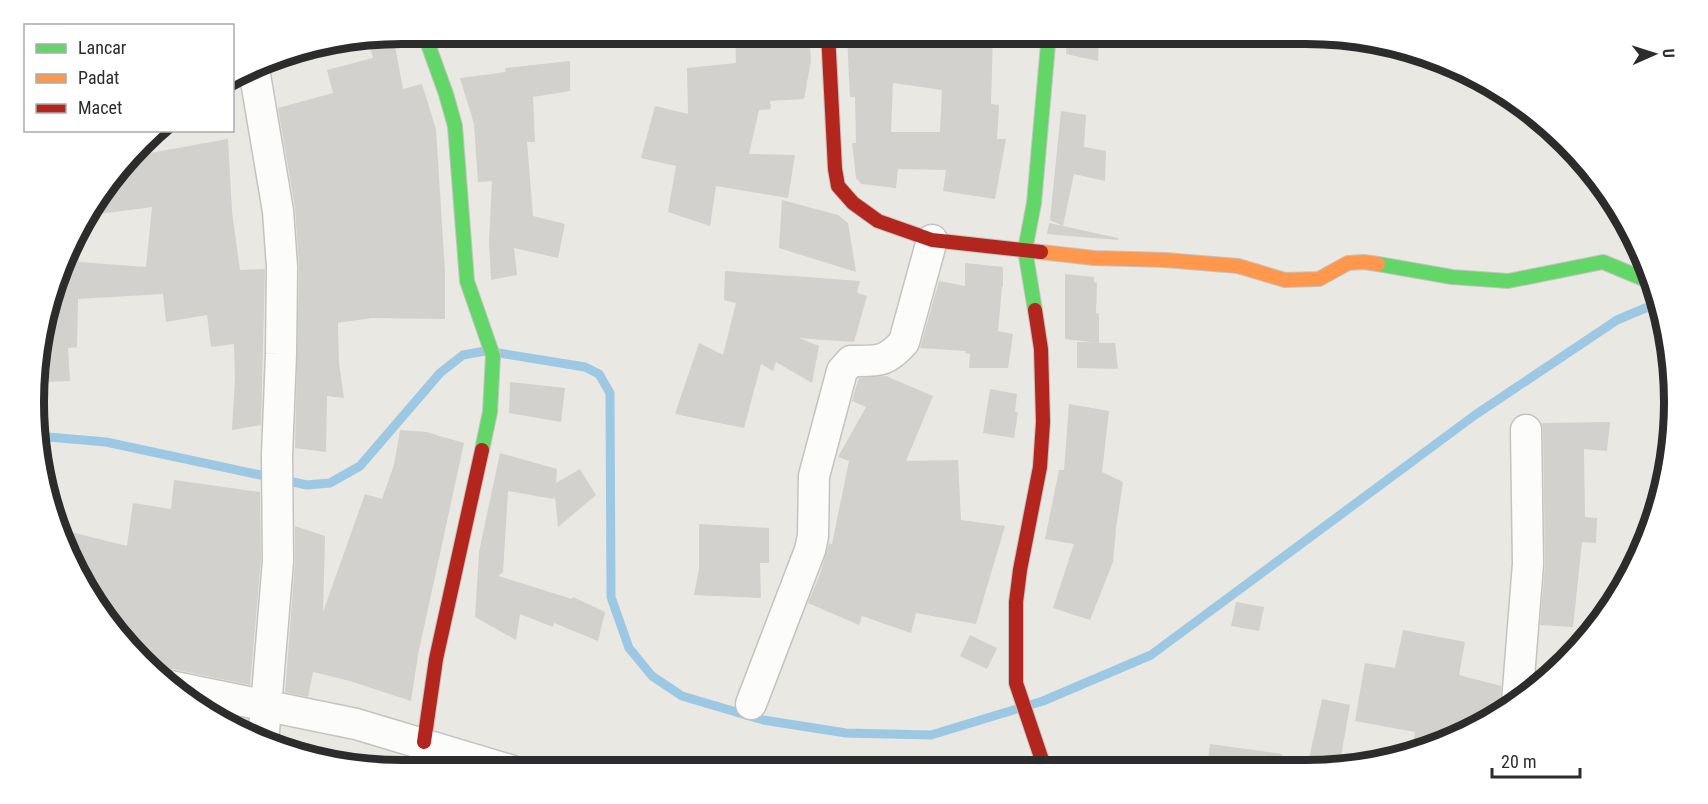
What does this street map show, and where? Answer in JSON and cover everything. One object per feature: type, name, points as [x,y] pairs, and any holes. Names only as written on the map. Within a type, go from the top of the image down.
[{"type":"street","points":[[424,742],[436,659],[490,412],[493,356],[467,281],[455,126],[428,44]]},
{"type":"street","points":[[829,44],[835,169],[838,186],[853,203],[878,222],[932,240],[1094,258],[1165,260],[1238,266],[1285,280],[1318,279],[1348,263],[1364,262],[1452,277],[1509,281],[1603,262],[1613,264],[1634,278],[1642,280]]},
{"type":"street","points":[[1042,760],[1016,682],[1016,602],[1040,467],[1043,422],[1041,349],[1025,250],[1034,202],[1048,44]]},
{"type":"street","points":[[256,75],[278,211],[282,267],[277,455],[278,561],[264,733]]},
{"type":"street","points":[[751,704],[810,550],[813,536],[814,476],[842,370],[851,361],[880,361],[894,353],[904,342],[932,240]]},
{"type":"street","points":[[1518,690],[1528,564],[1526,430]]},
{"type":"street","points":[[189,690],[356,724],[479,760]]},
{"type":"building","points":[[395,44],[403,89],[422,84],[436,129],[445,272],[445,319],[372,318],[338,323],[339,363],[344,398],[327,396],[326,452],[295,448],[299,266],[295,208],[278,108],[333,93],[327,70],[373,58],[370,45]]},
{"type":"building","points":[[735,44],[810,44],[811,61],[804,99],[770,101],[771,109],[759,110],[749,154],[795,155],[788,198],[716,186],[710,226],[668,212],[676,166],[641,158],[655,106],[688,114],[687,68],[736,63]]},
{"type":"building","points":[[847,44],[993,44],[991,104],[999,105],[997,139],[1006,139],[995,199],[943,191],[946,170],[898,169],[896,188],[861,184],[856,178],[852,143],[856,143],[855,97],[850,97]],"holes":[[[893,83],[942,90],[940,132],[891,132]]]},
{"type":"building","points":[[1066,44],[1099,44],[1098,61],[1066,54]]},
{"type":"building","points":[[570,61],[570,91],[533,97],[535,142],[527,142],[533,216],[565,224],[558,258],[514,248],[517,275],[491,280],[489,243],[492,181],[478,182],[474,124],[460,78],[506,72],[505,68]]},
{"type":"building","points":[[1061,111],[1086,115],[1084,147],[1106,151],[1105,181],[1074,174],[1063,226],[1050,220]]},
{"type":"building","points":[[228,139],[232,212],[240,270],[265,269],[261,425],[232,430],[234,344],[211,347],[207,315],[166,322],[163,294],[78,299],[77,347],[68,348],[70,381],[44,382],[50,332],[63,287],[79,245],[79,262],[146,267],[152,207],[97,214],[118,184],[144,154]]},
{"type":"building","points":[[782,200],[838,215],[848,223],[856,272],[779,248]]},
{"type":"building","points":[[1049,223],[1118,238],[1118,240],[1047,234]]},
{"type":"building","points":[[965,263],[1003,267],[998,331],[1013,334],[1008,368],[969,368],[970,354],[965,353],[966,351],[920,348],[939,281],[965,286]]},
{"type":"building","points":[[725,271],[860,281],[857,293],[867,296],[854,342],[799,338],[819,346],[812,383],[776,362],[773,371],[761,364],[744,428],[675,414],[699,343],[723,355],[736,303],[724,300]]},
{"type":"building","points":[[1065,274],[1094,277],[1094,282],[1097,283],[1096,313],[1099,314],[1099,343],[1065,339]]},
{"type":"building","points":[[1077,342],[1115,343],[1118,369],[1077,368]]},
{"type":"building","points":[[886,376],[933,396],[906,461],[958,460],[961,520],[1005,526],[976,624],[916,613],[911,633],[862,616],[859,625],[808,603],[829,543],[832,544],[849,461],[838,457],[866,407],[852,401],[859,378]]},
{"type":"building","points":[[510,382],[565,388],[561,422],[509,413]]},
{"type":"building","points":[[990,389],[1017,394],[1015,412],[1018,412],[1014,438],[983,433]]},
{"type":"building","points":[[1069,404],[1109,411],[1102,472],[1123,482],[1113,562],[1090,620],[1053,608],[1074,544],[1045,539],[1059,470],[1064,470]]},
{"type":"building","points":[[1610,422],[1607,451],[1584,449],[1585,517],[1597,518],[1596,543],[1582,542],[1573,627],[1540,625],[1545,564],[1543,430],[1541,423]]},
{"type":"building","points":[[400,430],[426,432],[464,443],[418,655],[411,701],[350,681],[313,672],[308,697],[285,692],[295,562],[295,526],[325,536],[323,612],[365,494],[382,499],[394,465]]},
{"type":"building","points":[[500,453],[557,469],[556,483],[580,469],[596,495],[558,527],[555,496],[554,499],[508,491],[503,572],[498,576],[572,599],[573,597],[605,612],[598,641],[554,623],[553,627],[520,614],[516,640],[475,617],[479,552]]},
{"type":"building","points":[[174,480],[260,492],[261,560],[250,685],[173,669],[164,670],[132,638],[104,601],[80,561],[68,531],[127,546],[133,503],[171,509]]},
{"type":"building","points":[[699,524],[769,528],[769,563],[760,563],[761,598],[694,595],[699,569]]},
{"type":"building","points":[[1236,602],[1264,607],[1259,631],[1231,626]]},
{"type":"building","points":[[1403,630],[1465,642],[1459,675],[1501,686],[1501,703],[1465,724],[1413,743],[1415,732],[1355,721],[1365,663],[1395,668]]},
{"type":"building","points":[[970,635],[997,648],[987,669],[960,656]]},
{"type":"building","points":[[1322,699],[1350,705],[1341,759],[1309,760]]},
{"type":"building","points":[[1210,744],[1282,754],[1282,760],[1208,760]]},
{"type":"waterway","points":[[499,353],[585,367],[599,374],[610,393],[611,597],[629,648],[652,676],[682,696],[763,720],[846,733],[931,735],[1043,701],[1151,655],[1475,415],[1617,320],[1651,306]]},
{"type":"waterway","points":[[45,437],[106,442],[307,485],[330,483],[360,466],[440,373],[463,355],[485,351]]},
{"type":"traffic: fast","points":[[428,44],[455,126],[467,281],[493,356],[490,412],[482,450]]},
{"type":"traffic: fast","points":[[1035,310],[1025,250],[1034,203],[1048,44]]},
{"type":"traffic: fast","points":[[1378,264],[1452,277],[1508,281],[1603,262],[1642,278]]},
{"type":"traffic: slow","points":[[1041,252],[1094,258],[1165,260],[1238,266],[1285,280],[1319,279],[1348,263],[1378,264]]},
{"type":"traffic: jam","points":[[829,44],[835,169],[838,186],[853,203],[878,221],[932,240],[1041,252]]},
{"type":"traffic: jam","points":[[1035,310],[1041,349],[1043,422],[1040,467],[1016,602],[1016,683],[1042,760]]},
{"type":"traffic: jam","points":[[424,742],[436,659],[482,450]]}]
